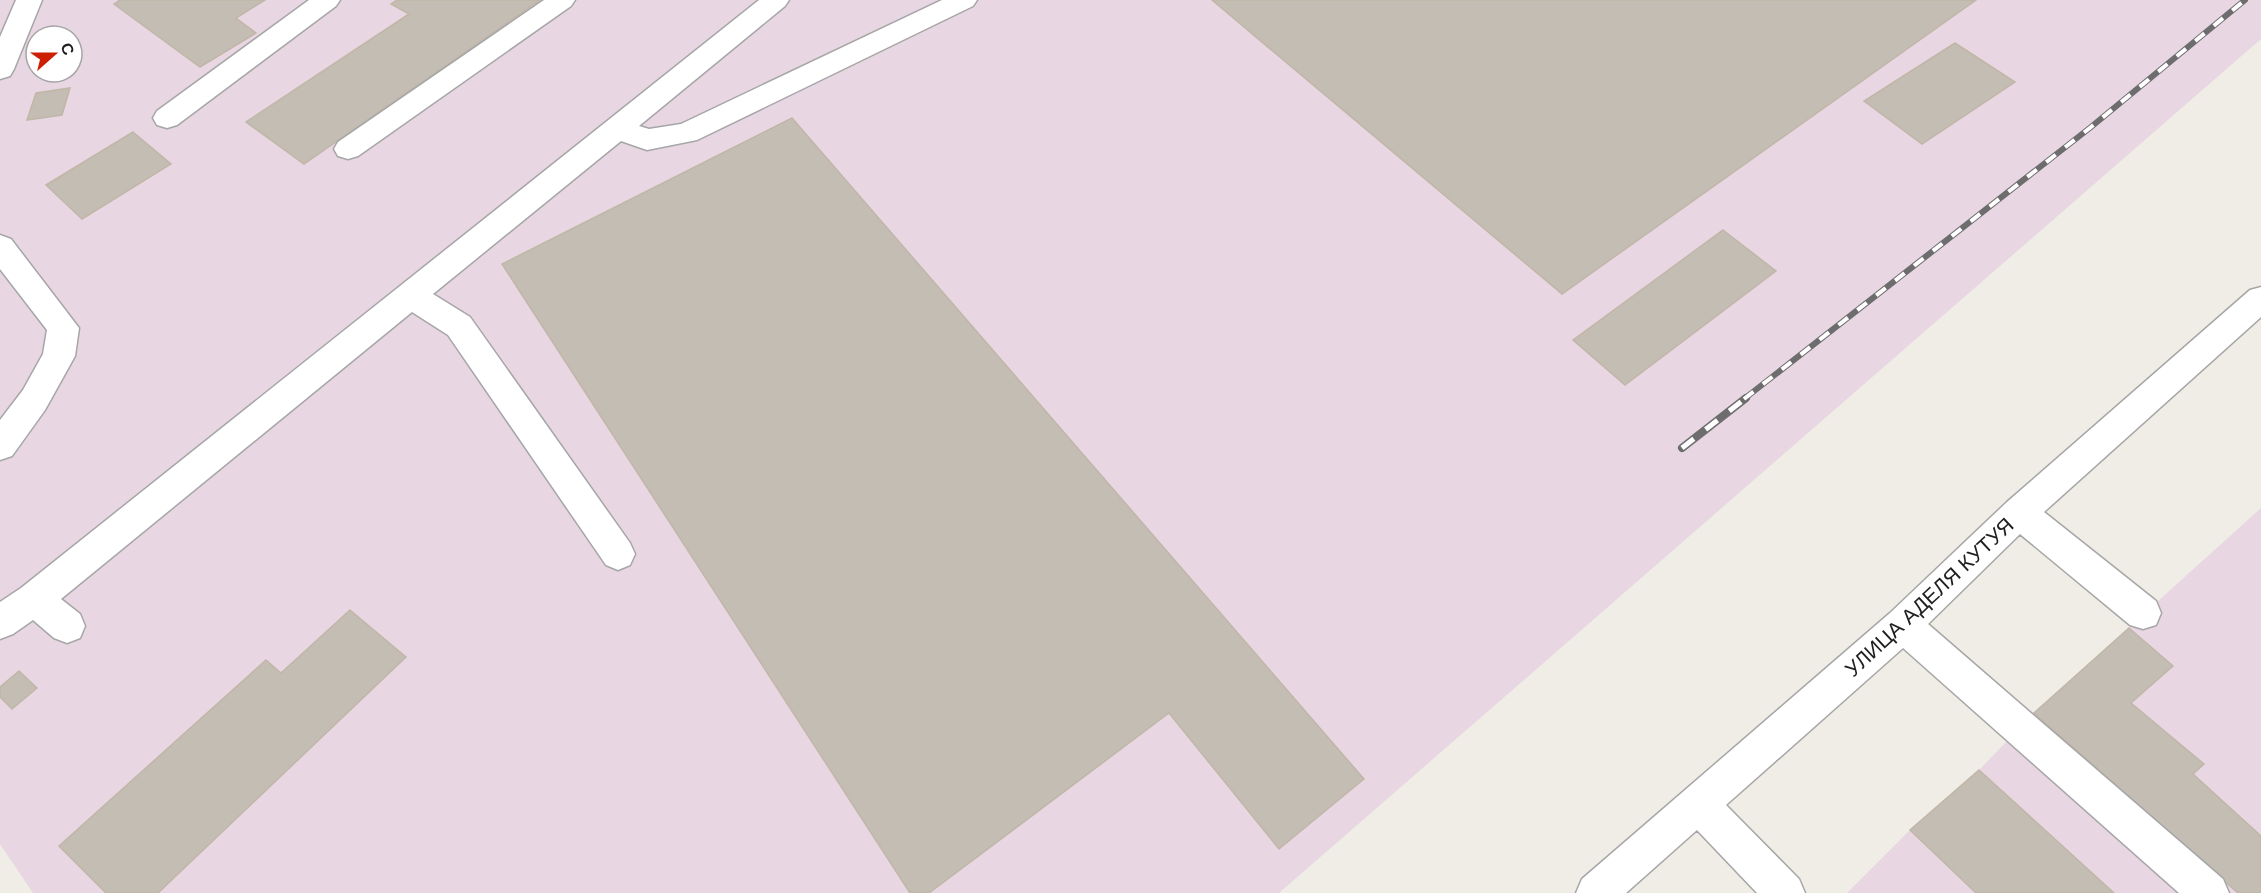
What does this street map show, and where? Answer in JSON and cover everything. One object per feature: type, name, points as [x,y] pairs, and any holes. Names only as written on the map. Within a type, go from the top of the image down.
[{"type":"street","points":[[0,69],[29,0]]},
{"type":"street","points":[[167,118],[327,0]]},
{"type":"street","points":[[348,149],[562,0]]},
{"type":"street","points":[[0,622],[34,599],[776,0]]},
{"type":"street","points":[[617,128],[647,140],[687,133],[964,0]]},
{"type":"street","points":[[0,247],[63,327],[59,357],[34,400],[0,446]]},
{"type":"street","points":[[411,296],[459,326],[618,554]]},
{"type":"street","name":"УЛИЦА АДЕЛЯ КУТУЯ","points":[[1596,893],[1903,625],[2019,513],[2261,299]]},
{"type":"street","points":[[2019,513],[2144,613]]},
{"type":"street","points":[[34,599],[67,626]]},
{"type":"street","points":[[1903,625],[2209,893]]},
{"type":"street","points":[[1697,803],[1785,893]]},
{"type":"shaded area","points":[[0,0],[2261,0],[2261,39],[1279,893],[33,893],[0,844]]},
{"type":"shaded area","points":[[2261,508],[2261,893],[1847,893],[1910,830],[1979,770],[2034,713]]},
{"type":"building","points":[[120,0],[265,0],[236,18],[256,33],[200,67],[114,4]]},
{"type":"building","points":[[397,0],[540,0],[304,164],[246,122],[409,14],[391,4]]},
{"type":"building","points":[[1212,0],[1976,0],[1562,294]]},
{"type":"building","points":[[1955,43],[2015,82],[1922,144],[1864,101]]},
{"type":"building","points":[[70,88],[62,115],[27,120],[36,93]]},
{"type":"building","points":[[792,118],[1364,779],[1279,849],[1169,713],[929,893],[910,893],[502,264]]},
{"type":"building","points":[[133,132],[171,164],[82,219],[46,185]]},
{"type":"building","points":[[1723,230],[1776,271],[1625,385],[1573,340]]},
{"type":"building","points":[[350,610],[406,657],[158,893],[106,893],[59,846],[266,660],[281,673]]},
{"type":"building","points":[[2129,628],[2173,666],[2131,703],[2204,764],[2193,774],[2261,836],[2261,893],[2238,893],[2034,713]]},
{"type":"building","points":[[19,671],[37,688],[12,709],[0,697],[0,687]]},
{"type":"building","points":[[1979,770],[2114,893],[1976,893],[1910,830]]},
{"type":"railway","points":[[1744,399],[2091,127],[2245,0]]},
{"type":"railway","points":[[1682,448],[1746,398]]}]
